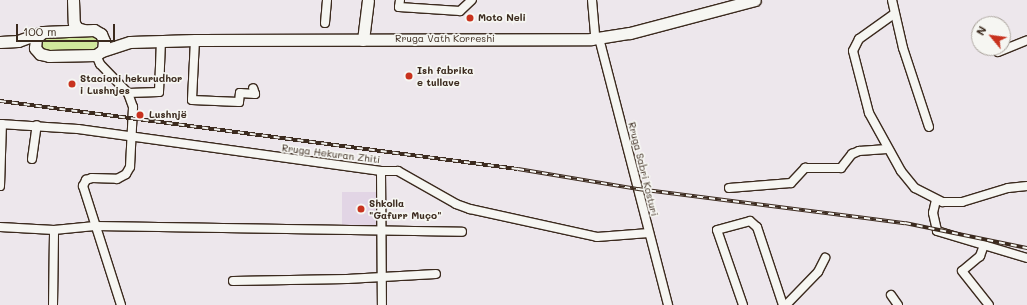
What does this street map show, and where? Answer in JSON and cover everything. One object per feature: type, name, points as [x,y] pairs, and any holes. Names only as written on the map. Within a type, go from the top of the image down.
[{"type":"main road","points":[[57,30],[66,23],[66,0]]},
{"type":"main road","points":[[73,0],[74,23],[77,28],[84,30]]},
{"type":"main road","points":[[363,40],[368,0]]},
{"type":"main road","name":"Rruga Vath Korreshi","points":[[37,52],[49,56],[99,53],[115,45],[130,42],[195,40],[572,40],[597,38],[678,22],[755,0]]},
{"type":"main road","name":"Rruga Vath Korreshi","points":[[40,33],[57,30],[84,30],[100,33],[112,39],[130,42]]},
{"type":"main road","points":[[3,42],[25,40],[40,33]]},
{"type":"main road","points":[[37,52],[35,44],[40,33]]},
{"type":"main road","points":[[99,53],[104,42],[100,33]]},
{"type":"main road","points":[[3,42],[37,52]]},
{"type":"street","points":[[325,23],[327,0]]},
{"type":"street","points":[[400,0],[399,7],[460,11],[472,0]]},
{"type":"street","name":"Rruga Sabri Kosturi","points":[[592,0],[597,38],[668,305]]},
{"type":"street","points":[[892,0],[894,14],[929,127]]},
{"type":"street","points":[[894,14],[859,39],[853,51],[869,113],[887,149],[915,188],[936,200],[962,202],[1008,188],[1027,186]]},
{"type":"street","points":[[195,40],[192,100],[239,102],[240,93],[255,94],[253,88]]},
{"type":"street","points":[[1011,47],[1027,40]]},
{"type":"street","points":[[128,93],[159,92],[161,41]]},
{"type":"street","points":[[99,53],[102,67],[128,93],[133,107],[130,137],[131,157],[126,174],[117,179],[92,178],[84,186],[95,226],[121,305]]},
{"type":"street","points":[[0,186],[1,124]]},
{"type":"street","name":"Rruga Hekuran Zhiti","points":[[1,124],[37,125],[381,171],[398,170],[408,174],[456,204],[502,217],[597,237],[649,233]]},
{"type":"street","points":[[32,159],[37,125]]},
{"type":"street","points":[[729,188],[791,183],[805,168],[841,168],[852,154],[859,151],[887,149]]},
{"type":"street","points":[[381,171],[382,232],[380,276],[382,305]]},
{"type":"street","points":[[936,200],[933,213],[937,231],[1027,258]]},
{"type":"street","points":[[743,305],[717,230],[744,221],[750,221],[757,227],[784,305],[818,272],[825,258]]},
{"type":"street","points":[[0,227],[54,230],[95,226],[382,232],[462,232]]},
{"type":"street","points":[[52,305],[54,230]]},
{"type":"street","points":[[984,245],[980,256],[962,271],[989,305]]},
{"type":"street","points":[[234,281],[347,280],[380,276],[436,274]]},
{"type":"street","points":[[891,295],[898,305]]},
{"type":"shaded area","name":"Shkolla \"Gafurr Muço\"","points":[[342,192],[378,192],[378,227],[342,227]]},
{"type":"green space","points":[[95,36],[98,42],[95,50],[49,52],[41,47],[43,37]]},
{"type":"railway","points":[[0,101],[518,169],[638,189],[905,223],[1027,248]]},
{"type":"place","name":"Moto Neli","points":[[470,18]]},
{"type":"place","name":"Ish fabrika e tullave","points":[[409,76]]},
{"type":"place","name":"Stacioni hekurudhor i Lushnjes","points":[[72,84]]},
{"type":"place","name":"Lushnjë","points":[[140,115]]},
{"type":"place","name":"Shkolla \"Gafurr Muço\"","points":[[361,209]]}]
